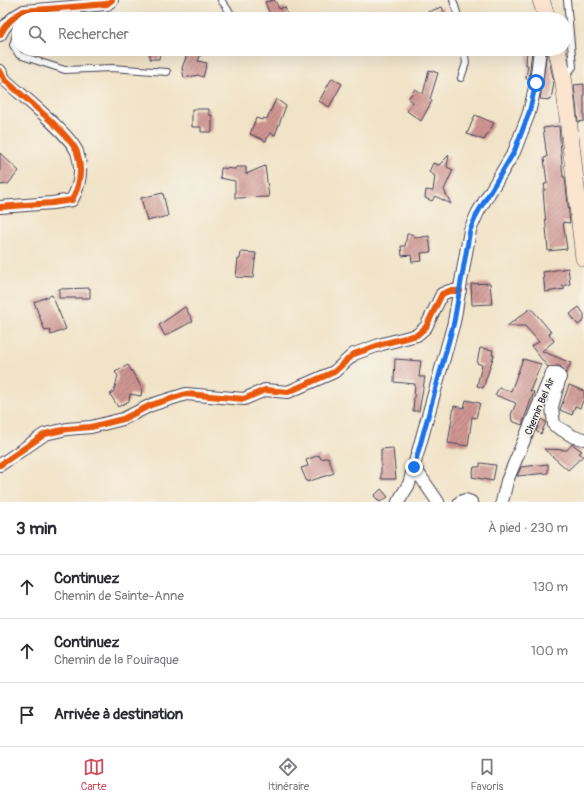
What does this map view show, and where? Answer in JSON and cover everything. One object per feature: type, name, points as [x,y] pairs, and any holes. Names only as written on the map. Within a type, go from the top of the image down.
[{"type":"main road","points":[[541,0],[545,12]]},
{"type":"main road","points":[[559,56],[563,74],[584,258]]},
{"type":"street","points":[[22,12],[107,4],[112,0]]},
{"type":"street","points":[[536,0],[534,3],[537,12]]},
{"type":"street","points":[[0,35],[4,25],[12,18]]},
{"type":"street","points":[[398,502],[409,484],[454,322],[470,230],[478,212],[514,152],[529,113],[536,83],[539,56]]},
{"type":"street","points":[[0,71],[5,80],[62,133],[77,152],[80,170],[79,185],[72,200],[0,207]]},
{"type":"street","points":[[0,465],[45,434],[67,429],[91,427],[123,419],[151,405],[186,394],[244,399],[265,390],[288,392],[334,372],[354,354],[382,344],[417,335],[426,327],[442,294],[449,291],[460,291]]},
{"type":"street","name":"Chemin Bel Air","points":[[502,502],[507,481],[552,373],[557,373],[560,377],[552,407],[554,425],[574,437],[584,438]]},
{"type":"street","points":[[414,467],[438,502]]},
{"type":"street","points":[[460,502],[465,500],[471,502]]},
{"type":"lane","points":[[221,0],[229,12]]},
{"type":"lane","points":[[453,0],[457,12]]},
{"type":"lane","points":[[567,0],[568,12]]},
{"type":"lane","points":[[22,56],[65,70],[112,68],[167,72]]},
{"type":"lane","points":[[461,78],[466,63],[465,56]]},
{"type":"lane","points":[[563,74],[569,72],[573,68],[572,56]]},
{"type":"building","points":[[274,0],[279,9],[285,7],[287,12],[269,12],[265,2]]},
{"type":"building","points":[[442,7],[444,12],[428,12]]},
{"type":"building","points":[[150,56],[159,56],[159,59],[150,59]]},
{"type":"building","points":[[186,56],[200,56],[198,61],[207,63],[203,77],[198,75],[184,78],[182,68]]},
{"type":"building","points":[[527,56],[531,56],[529,79],[526,79],[528,65],[526,65]]},
{"type":"building","points":[[546,56],[548,56],[554,82],[551,100],[540,99]]},
{"type":"building","points":[[429,70],[438,73],[430,99],[432,101],[421,121],[407,111],[413,102],[408,99],[415,89],[423,94]]},
{"type":"building","points":[[332,78],[342,84],[329,107],[319,101]]},
{"type":"building","points":[[584,84],[584,121],[578,122],[574,85]]},
{"type":"building","points":[[276,99],[286,106],[275,135],[270,133],[266,141],[250,134],[256,118],[262,120],[263,118],[267,119]]},
{"type":"building","points":[[192,109],[209,109],[209,115],[212,115],[212,132],[201,132],[201,127],[192,127]]},
{"type":"building","points":[[475,115],[494,123],[484,140],[467,134]]},
{"type":"building","points":[[559,126],[563,177],[565,177],[570,223],[563,222],[567,249],[548,251],[543,190],[545,190],[544,184],[547,184],[544,158],[547,157],[543,128]]},
{"type":"building","points":[[0,153],[19,171],[8,184],[0,185]]},
{"type":"building","points":[[449,155],[447,167],[453,170],[444,190],[451,204],[435,196],[432,201],[425,198],[426,190],[433,191],[435,176],[429,172],[433,163],[439,165]]},
{"type":"building","points":[[265,166],[269,197],[235,198],[235,181],[220,178],[221,168],[236,169],[236,167],[246,167],[246,174]]},
{"type":"building","points":[[163,193],[168,216],[147,221],[141,198]]},
{"type":"building","points":[[407,234],[412,234],[416,238],[429,236],[431,252],[421,253],[422,261],[412,262],[411,255],[402,256],[401,246],[405,246]]},
{"type":"building","points":[[241,252],[256,253],[253,278],[236,277],[238,259],[240,259]]},
{"type":"building","points":[[568,268],[570,284],[562,286],[565,289],[545,292],[543,272]]},
{"type":"building","points":[[490,283],[492,304],[472,305],[471,284]]},
{"type":"building","points":[[90,288],[90,298],[59,298],[59,289]]},
{"type":"building","points":[[52,295],[66,329],[51,335],[50,330],[45,331],[34,302]]},
{"type":"building","points":[[185,307],[193,321],[165,336],[159,325]]},
{"type":"building","points":[[579,307],[584,314],[584,321],[578,325],[570,314]]},
{"type":"building","points":[[531,308],[551,332],[549,334],[554,341],[542,351],[571,363],[566,373],[560,366],[548,367],[531,346],[539,342],[525,326],[507,326]]},
{"type":"building","points":[[480,348],[493,350],[492,355],[494,355],[483,388],[477,386],[482,365],[477,363]]},
{"type":"building","points":[[395,359],[421,361],[419,377],[425,377],[419,411],[413,411],[415,384],[394,382]]},
{"type":"building","points":[[523,359],[541,364],[530,391],[534,392],[522,425],[512,421],[511,415],[516,403],[495,395],[499,388],[511,391]]},
{"type":"building","points":[[128,365],[142,388],[141,396],[130,394],[129,401],[118,407],[110,394],[114,391],[118,376],[115,372]]},
{"type":"building","points":[[569,385],[584,391],[584,399],[580,408],[575,406],[572,415],[560,410]]},
{"type":"building","points":[[466,400],[480,403],[476,418],[472,417],[468,446],[448,443],[454,406],[464,408]]},
{"type":"building","points":[[541,419],[546,422],[541,434],[536,431]]},
{"type":"building","points":[[572,444],[582,451],[579,453],[583,456],[568,470],[544,449],[567,450]]},
{"type":"building","points":[[393,448],[396,479],[381,479],[381,449]]},
{"type":"building","points":[[319,455],[321,459],[328,457],[334,473],[307,482],[301,468],[308,466],[306,460]]},
{"type":"building","points":[[480,463],[496,465],[493,481],[472,477],[474,467],[480,467]]},
{"type":"building","points":[[548,464],[548,473],[517,476],[521,467]]},
{"type":"building","points":[[381,489],[388,497],[380,502],[374,496]]},
{"type":"cycle path","points":[[22,12],[107,4],[112,0]]},
{"type":"cycle path","points":[[0,35],[4,27],[12,19]]},
{"type":"cycle path","points":[[0,71],[5,80],[55,125],[73,144],[77,152],[80,165],[79,183],[72,200],[0,207]]},
{"type":"cycle path","points":[[0,465],[45,434],[67,429],[91,427],[123,419],[151,405],[186,394],[244,399],[265,390],[288,392],[334,372],[354,354],[382,344],[417,335],[426,327],[442,294],[449,291],[460,291]]},
{"type":"route","points":[[414,467],[454,322],[470,230],[494,183],[514,152],[529,113],[536,83]]}]
